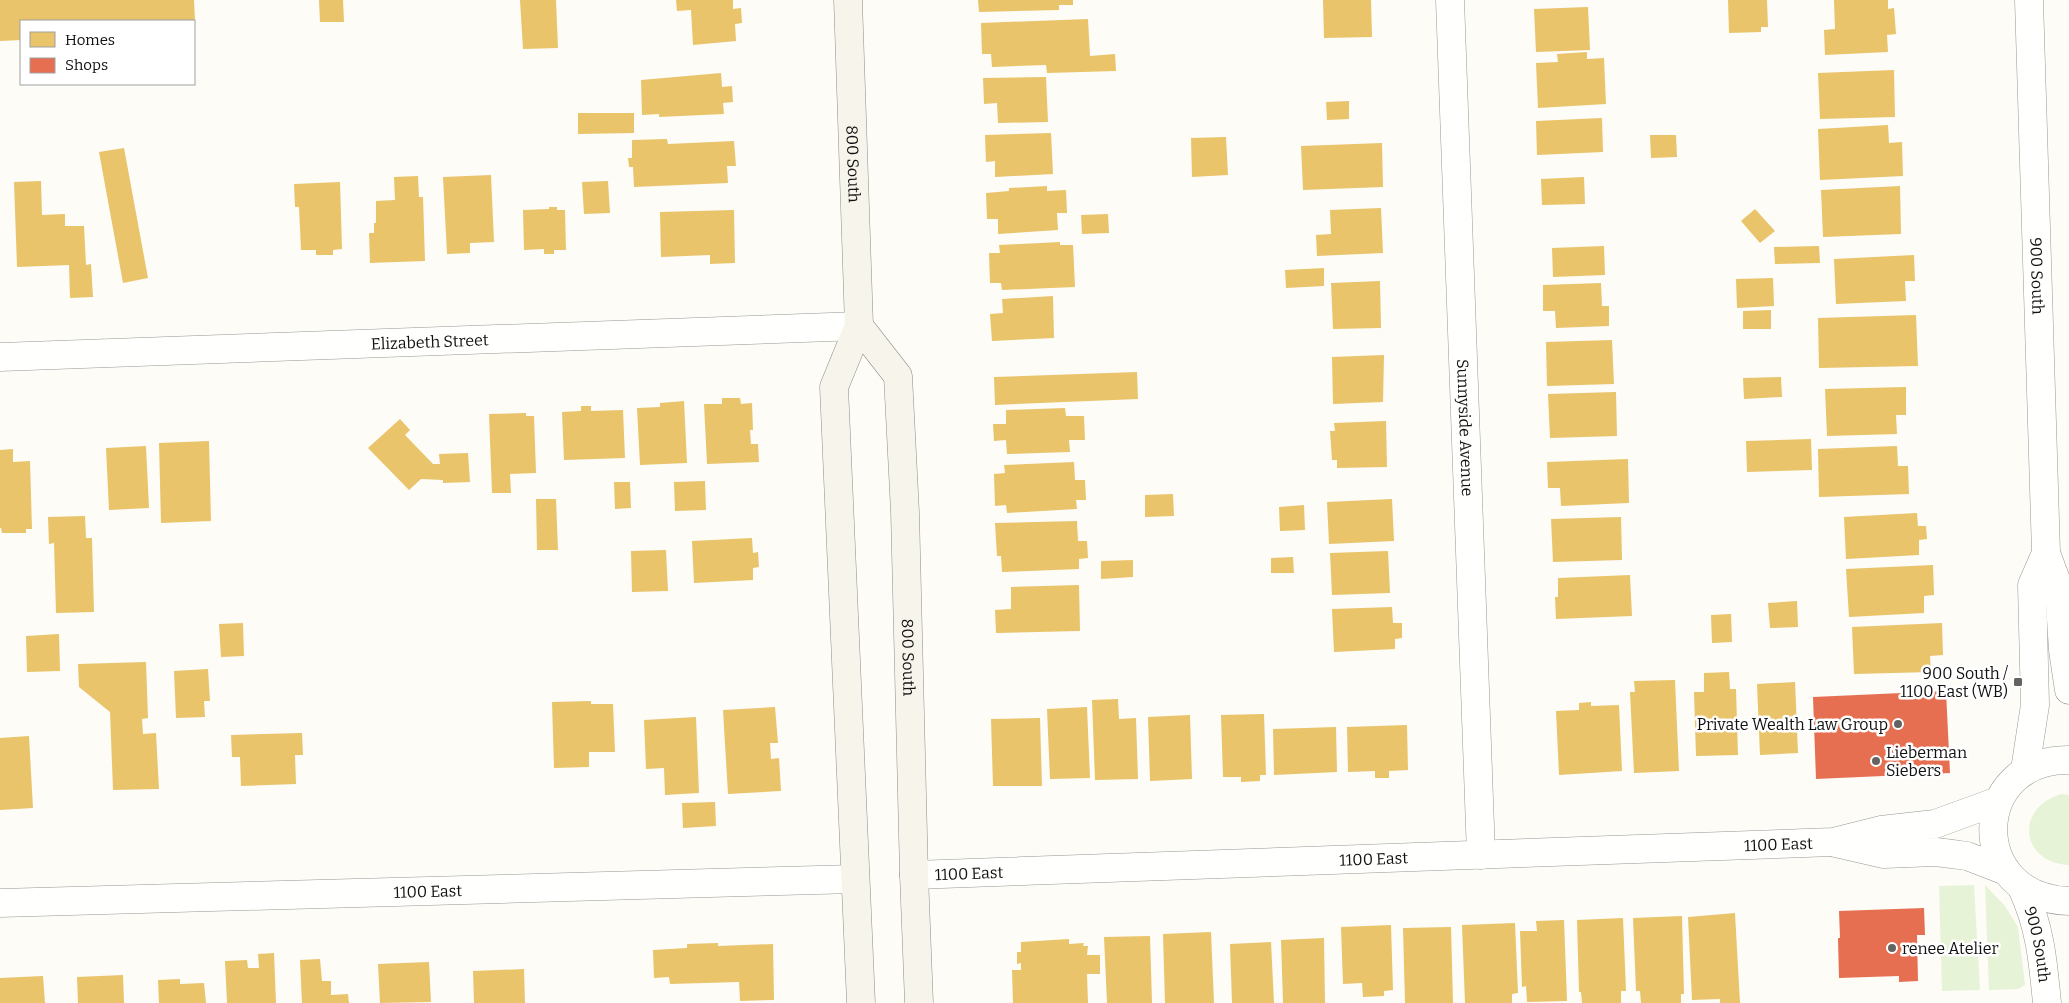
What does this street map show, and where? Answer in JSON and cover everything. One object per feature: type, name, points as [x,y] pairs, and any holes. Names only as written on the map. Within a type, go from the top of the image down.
[{"type":"main road","name":"800 South","points":[[848,0],[859,326],[834,387],[861,1003]]},
{"type":"main road","name":"800 South","points":[[859,326],[898,376],[905,512],[919,1003]]},
{"type":"street","name":"Sunnyside Avenue","points":[[1450,0],[1481,855]]},
{"type":"street","name":"900 South","points":[[2029,0],[2046,553],[2059,588],[2063,650],[2069,690]]},
{"type":"street","name":"Elizabeth Street","points":[[0,357],[859,326]]},
{"type":"street","name":"900 South","points":[[2025,770],[2035,704],[2032,585],[2046,553]]},
{"type":"street","points":[[1998,802],[2009,784],[2025,770],[2051,760],[2069,760]]},
{"type":"street","name":"1100 East","points":[[914,874],[1832,842],[1881,830],[1935,824],[1998,802]]},
{"type":"street","name":"900 South","points":[[1998,802],[1992,825],[1995,849],[2033,911],[2042,957],[2047,1003]]},
{"type":"street","name":"1100 East","points":[[1832,842],[1884,854],[1936,852],[1967,856],[2014,879],[2044,898],[2069,901]]},
{"type":"street","name":"1100 East","points":[[0,903],[856,879]]},
{"type":"green space","points":[[2061,794],[2069,795],[2069,865],[2051,861],[2040,854],[2032,844],[2029,833],[2030,822],[2036,810],[2046,801]]},
{"type":"green space","points":[[1974,885],[1980,990],[1942,991],[1939,886]]},
{"type":"green space","points":[[1985,885],[2005,906],[2018,927],[2025,985],[2018,989],[1989,990]]},
{"type":"building: Homes","points":[[0,0],[194,0],[195,20],[20,20],[20,40],[0,41]]},
{"type":"building: Homes","points":[[319,0],[343,0],[344,22],[320,22]]},
{"type":"building: Homes","points":[[520,0],[556,0],[558,48],[523,49]]},
{"type":"building: Homes","points":[[676,0],[733,0],[733,9],[741,8],[742,23],[735,24],[736,41],[693,45],[691,10],[677,11]]},
{"type":"building: Homes","points":[[978,0],[1073,0],[1073,5],[1059,5],[1059,10],[979,12]]},
{"type":"building: Homes","points":[[1323,0],[1371,0],[1372,37],[1324,38]]},
{"type":"building: Homes","points":[[1728,0],[1767,0],[1768,27],[1761,27],[1761,32],[1729,33]]},
{"type":"building: Homes","points":[[1834,0],[1888,0],[1888,9],[1894,8],[1896,34],[1887,35],[1888,52],[1825,55],[1824,30],[1835,29]]},
{"type":"building: Homes","points":[[1588,7],[1590,50],[1536,52],[1534,9]]},
{"type":"building: Homes","points":[[1088,19],[1090,56],[1115,54],[1116,71],[1047,73],[1046,65],[992,67],[991,54],[982,54],[981,23]]},
{"type":"building: Homes","points":[[1587,52],[1587,59],[1604,58],[1606,104],[1538,108],[1536,63],[1558,62],[1557,54]]},
{"type":"building: Homes","points":[[1894,70],[1895,117],[1820,119],[1818,73]]},
{"type":"building: Homes","points":[[721,73],[722,87],[732,86],[733,102],[723,103],[724,114],[659,117],[659,114],[642,115],[641,80]]},
{"type":"building: Homes","points":[[1046,77],[1048,122],[998,123],[997,103],[984,104],[983,78]]},
{"type":"building: Homes","points":[[1349,101],[1349,119],[1327,120],[1326,102]]},
{"type":"building: Homes","points":[[578,113],[634,113],[634,133],[578,134]]},
{"type":"building: Homes","points":[[1602,118],[1603,152],[1537,155],[1536,121]]},
{"type":"building: Homes","points":[[1888,125],[1889,143],[1902,142],[1903,176],[1820,180],[1818,129]]},
{"type":"building: Homes","points":[[1051,133],[1053,174],[995,177],[995,161],[986,162],[985,135]]},
{"type":"building: Homes","points":[[1650,135],[1676,135],[1677,157],[1651,158]]},
{"type":"building: Homes","points":[[1226,137],[1228,175],[1192,177],[1191,138]]},
{"type":"building: Homes","points":[[667,139],[668,144],[734,141],[736,166],[727,166],[728,183],[634,187],[633,167],[629,167],[628,158],[632,158],[632,140]]},
{"type":"building: Homes","points":[[1382,143],[1383,187],[1303,190],[1301,146]]},
{"type":"building: Homes","points":[[124,148],[148,278],[123,283],[99,152]]},
{"type":"building: Homes","points":[[491,175],[494,242],[470,243],[470,253],[447,254],[443,177]]},
{"type":"building: Homes","points":[[418,176],[419,197],[423,197],[425,261],[370,263],[369,233],[374,233],[376,201],[395,200],[394,177]]},
{"type":"building: Homes","points":[[1584,177],[1585,204],[1542,205],[1541,179]]},
{"type":"building: Homes","points":[[41,181],[42,215],[65,214],[65,226],[84,226],[86,265],[91,264],[93,297],[70,298],[69,265],[17,267],[14,182]]},
{"type":"building: Homes","points":[[608,181],[610,213],[584,214],[582,182]]},
{"type":"building: Homes","points":[[340,182],[342,249],[333,250],[333,255],[316,255],[316,250],[301,250],[299,207],[295,207],[294,184]]},
{"type":"building: Homes","points":[[1047,186],[1047,191],[1066,190],[1067,213],[1057,213],[1058,230],[998,234],[998,219],[987,219],[986,193],[1009,191],[1009,188]]},
{"type":"building: Homes","points":[[1900,186],[1901,234],[1823,237],[1821,190]]},
{"type":"building: Homes","points":[[549,207],[565,210],[566,250],[554,250],[554,254],[544,254],[544,249],[524,250],[523,210],[549,209]]},
{"type":"building: Homes","points":[[1381,208],[1383,253],[1317,256],[1316,235],[1331,234],[1330,210]]},
{"type":"building: Homes","points":[[1755,209],[1775,231],[1760,243],[1741,221]]},
{"type":"building: Homes","points":[[734,210],[735,263],[710,264],[710,255],[661,257],[660,212]]},
{"type":"building: Homes","points":[[1108,214],[1109,233],[1082,234],[1081,215]]},
{"type":"building: Homes","points":[[1060,242],[1060,245],[1073,245],[1075,287],[1002,290],[1001,283],[990,283],[989,253],[1000,253],[999,245]]},
{"type":"building: Homes","points":[[1604,246],[1605,275],[1553,277],[1552,248]]},
{"type":"building: Homes","points":[[1819,246],[1820,263],[1775,264],[1774,247]]},
{"type":"building: Homes","points":[[1914,255],[1915,281],[1905,281],[1906,301],[1836,304],[1834,259]]},
{"type":"building: Homes","points":[[1324,268],[1324,286],[1286,288],[1285,270]]},
{"type":"building: Homes","points":[[1773,278],[1774,306],[1737,308],[1736,279]]},
{"type":"building: Homes","points":[[1380,281],[1381,328],[1333,329],[1331,283]]},
{"type":"building: Homes","points":[[1601,283],[1602,306],[1609,306],[1609,326],[1556,328],[1555,311],[1543,311],[1543,285]]},
{"type":"building: Homes","points":[[1053,296],[1054,338],[992,341],[990,314],[1003,313],[1002,299]]},
{"type":"building: Homes","points":[[1771,310],[1771,329],[1743,329],[1743,311]]},
{"type":"building: Homes","points":[[1916,315],[1918,366],[1819,368],[1818,318]]},
{"type":"building: Homes","points":[[1612,340],[1614,384],[1547,386],[1546,342]]},
{"type":"building: Homes","points":[[1384,355],[1383,402],[1333,404],[1332,357]]},
{"type":"building: Homes","points":[[1137,372],[1138,399],[995,405],[994,377]]},
{"type":"building: Homes","points":[[1781,377],[1782,397],[1744,399],[1743,378]]},
{"type":"building: Homes","points":[[1906,387],[1906,415],[1896,415],[1897,434],[1827,436],[1825,389]]},
{"type":"building: Homes","points":[[1616,392],[1617,436],[1550,438],[1548,394]]},
{"type":"building: Homes","points":[[722,398],[740,398],[741,404],[752,403],[753,430],[750,430],[751,444],[758,444],[759,462],[707,464],[704,404],[722,404]]},
{"type":"building: Homes","points":[[684,401],[687,463],[640,465],[637,408],[660,407],[660,403]]},
{"type":"building: Homes","points":[[581,406],[591,406],[591,411],[623,410],[625,458],[564,460],[562,412],[581,411]]},
{"type":"building: Homes","points":[[1065,408],[1066,416],[1084,416],[1085,440],[1069,440],[1070,452],[1007,454],[1006,440],[994,441],[993,424],[1006,424],[1006,410]]},
{"type":"building: Homes","points":[[526,413],[526,416],[534,416],[536,473],[510,474],[511,493],[492,493],[489,414]]},
{"type":"building: Homes","points":[[400,419],[410,430],[405,435],[433,464],[440,464],[439,454],[468,453],[470,482],[443,483],[443,480],[421,479],[409,490],[368,448]]},
{"type":"building: Homes","points":[[1386,421],[1387,467],[1337,468],[1337,460],[1332,460],[1330,431],[1335,431],[1334,423]]},
{"type":"building: Homes","points":[[1811,439],[1812,470],[1747,472],[1746,441]]},
{"type":"building: Homes","points":[[209,441],[211,521],[161,523],[159,443]]},
{"type":"building: Homes","points":[[146,446],[149,508],[109,510],[106,448]]},
{"type":"building: Homes","points":[[1897,446],[1898,466],[1908,466],[1909,494],[1819,497],[1818,449]]},
{"type":"building: Homes","points":[[13,449],[13,462],[30,461],[32,529],[26,529],[26,533],[2,533],[0,528],[0,450]]},
{"type":"building: Homes","points":[[1628,459],[1629,503],[1561,506],[1560,488],[1548,488],[1547,462]]},
{"type":"building: Homes","points":[[1074,462],[1075,480],[1085,480],[1086,500],[1076,500],[1077,509],[1007,513],[1006,505],[995,506],[994,474],[1005,473],[1004,465]]},
{"type":"building: Homes","points":[[705,481],[706,510],[675,511],[674,482]]},
{"type":"building: Homes","points":[[614,482],[630,482],[631,508],[615,509]]},
{"type":"building: Homes","points":[[1173,494],[1174,516],[1145,517],[1145,495]]},
{"type":"building: Homes","points":[[536,499],[556,499],[558,550],[537,550]]},
{"type":"building: Homes","points":[[1392,499],[1394,541],[1329,544],[1327,502]]},
{"type":"building: Homes","points":[[1304,505],[1305,530],[1280,531],[1279,507]]},
{"type":"building: Homes","points":[[1917,513],[1918,526],[1926,526],[1927,539],[1919,540],[1919,555],[1846,559],[1844,517]]},
{"type":"building: Homes","points":[[85,516],[86,538],[92,538],[94,612],[56,613],[54,543],[49,544],[48,517]]},
{"type":"building: Homes","points":[[1621,517],[1622,560],[1553,562],[1551,519]]},
{"type":"building: Homes","points":[[1077,521],[1078,541],[1087,541],[1088,558],[1079,559],[1079,569],[1002,572],[1001,556],[997,556],[995,523]]},
{"type":"building: Homes","points":[[752,538],[753,553],[758,552],[759,567],[753,568],[753,580],[694,583],[692,541]]},
{"type":"building: Homes","points":[[666,550],[668,591],[632,592],[631,551]]},
{"type":"building: Homes","points":[[1388,551],[1390,593],[1332,595],[1330,553]]},
{"type":"building: Homes","points":[[1293,557],[1294,573],[1271,573],[1271,558]]},
{"type":"building: Homes","points":[[1133,560],[1133,577],[1101,579],[1101,561]]},
{"type":"building: Homes","points":[[1933,565],[1934,595],[1924,596],[1924,613],[1849,617],[1846,569]]},
{"type":"building: Homes","points":[[1630,575],[1632,616],[1556,619],[1555,597],[1558,597],[1558,578]]},
{"type":"building: Homes","points":[[1079,585],[1080,631],[996,633],[995,610],[1011,609],[1011,587]]},
{"type":"building: Homes","points":[[1797,601],[1798,627],[1770,628],[1768,603]]},
{"type":"building: Homes","points":[[1392,607],[1393,623],[1402,623],[1402,638],[1395,639],[1395,649],[1334,652],[1332,609]]},
{"type":"building: Homes","points":[[1731,614],[1732,642],[1712,643],[1711,615]]},
{"type":"building: Homes","points":[[243,623],[244,656],[221,657],[219,624]]},
{"type":"building: Homes","points":[[1942,623],[1943,655],[1930,656],[1931,672],[1854,674],[1852,627]]},
{"type":"building: Homes","points":[[59,634],[60,671],[27,672],[26,636]]},
{"type":"building: Homes","points":[[146,662],[148,718],[142,719],[143,734],[156,733],[159,789],[113,790],[110,712],[79,687],[78,664]]},
{"type":"building: Homes","points":[[208,669],[210,701],[204,701],[205,717],[176,718],[174,671]]},
{"type":"building: Homes","points":[[1729,672],[1730,689],[1736,689],[1738,755],[1696,756],[1694,692],[1704,692],[1704,673]]},
{"type":"building: Homes","points":[[1675,680],[1679,771],[1634,773],[1630,692],[1635,692],[1634,681]]},
{"type":"building: Homes","points":[[1795,682],[1798,753],[1760,755],[1757,684]]},
{"type":"building: Homes","points":[[1118,699],[1119,719],[1136,718],[1138,779],[1095,780],[1092,700]]},
{"type":"building: Homes","points":[[591,701],[591,704],[613,704],[615,752],[589,752],[589,767],[554,768],[552,702]]},
{"type":"building: Homes","points":[[1591,702],[1591,706],[1619,705],[1622,771],[1559,775],[1556,711],[1579,710],[1579,703]]},
{"type":"building: Homes","points":[[775,707],[778,743],[770,743],[771,759],[779,758],[781,791],[728,794],[723,710]]},
{"type":"building: Homes","points":[[1087,707],[1090,778],[1050,779],[1047,709]]},
{"type":"building: Homes","points":[[1264,714],[1266,775],[1260,775],[1260,781],[1241,782],[1241,777],[1223,777],[1221,715]]},
{"type":"building: Homes","points":[[1190,715],[1192,779],[1150,781],[1148,717]]},
{"type":"building: Homes","points":[[696,717],[699,793],[665,795],[664,768],[646,769],[644,720]]},
{"type":"building: Homes","points":[[1040,718],[1042,786],[993,786],[991,719]]},
{"type":"building: Homes","points":[[1407,725],[1408,770],[1389,771],[1389,778],[1375,778],[1375,771],[1348,772],[1347,727]]},
{"type":"building: Homes","points":[[1336,727],[1337,772],[1274,775],[1273,729]]},
{"type":"building: Homes","points":[[302,733],[303,755],[295,755],[296,784],[241,786],[240,757],[232,757],[231,735]]},
{"type":"building: Homes","points":[[29,736],[33,808],[0,810],[0,738]]},
{"type":"building: Homes","points":[[715,802],[716,826],[683,828],[682,803]]},
{"type":"building: Homes","points":[[1735,913],[1740,1003],[1720,1003],[1720,999],[1692,1000],[1688,917]]},
{"type":"building: Homes","points":[[1682,916],[1684,994],[1681,994],[1681,1003],[1641,1003],[1640,991],[1636,991],[1633,918]]},
{"type":"building: Homes","points":[[1623,918],[1626,991],[1621,991],[1621,1003],[1582,1003],[1581,992],[1579,992],[1577,920]]},
{"type":"building: Homes","points":[[1564,920],[1567,1001],[1527,1002],[1526,986],[1522,987],[1520,931],[1537,931],[1536,921]]},
{"type":"building: Homes","points":[[1515,923],[1518,993],[1512,994],[1512,1003],[1465,1003],[1462,925]]},
{"type":"building: Homes","points":[[1391,925],[1393,990],[1384,991],[1384,996],[1363,997],[1362,983],[1343,984],[1341,927]]},
{"type":"building: Homes","points":[[1451,927],[1453,1003],[1405,1003],[1403,928]]},
{"type":"building: Homes","points":[[1211,932],[1214,1003],[1165,1003],[1163,934]]},
{"type":"building: Homes","points":[[1150,936],[1152,1003],[1107,1003],[1104,937]]},
{"type":"building: Homes","points":[[1324,938],[1325,1003],[1283,1003],[1281,940]]},
{"type":"building: Homes","points":[[1069,939],[1069,944],[1084,943],[1083,946],[1088,946],[1087,955],[1100,955],[1100,974],[1087,974],[1088,1003],[1013,1003],[1012,970],[1021,970],[1021,963],[1017,964],[1017,952],[1021,952],[1021,942]]},
{"type":"building: Homes","points":[[1271,942],[1274,1003],[1232,1003],[1230,944]]},
{"type":"building: Homes","points":[[718,943],[718,946],[773,944],[774,1000],[740,1001],[739,982],[670,984],[669,977],[654,978],[653,950],[687,948],[687,944]]},
{"type":"building: Homes","points":[[274,953],[276,1003],[227,1003],[225,961],[247,960],[248,968],[259,968],[258,954]]},
{"type":"building: Homes","points":[[320,959],[322,981],[331,981],[331,995],[348,994],[349,1003],[302,1003],[300,960]]},
{"type":"building: Homes","points":[[429,962],[431,1002],[380,1003],[378,964]]},
{"type":"building: Homes","points":[[524,969],[525,1003],[474,1003],[473,971]]},
{"type":"building: Homes","points":[[123,975],[124,1003],[78,1003],[77,977]]},
{"type":"building: Homes","points":[[43,976],[45,1003],[0,1003],[0,978]]},
{"type":"building: Homes","points":[[180,979],[180,984],[204,983],[206,1003],[159,1003],[158,980]]},
{"type":"building: Shops","points":[[1946,691],[1950,773],[1816,779],[1813,697]]},
{"type":"building: Shops","points":[[1924,908],[1925,935],[1917,935],[1918,981],[1899,982],[1899,976],[1839,978],[1839,911]]},
{"type":"place","name":"900 South / 1100 East (WB)","points":[[2018,682]]},
{"type":"place","name":"Private Wealth Law Group","points":[[1898,724]]},
{"type":"place","name":"Lieberman Siebers","points":[[1876,761]]},
{"type":"place","name":"renee Atelier","points":[[1892,948]]}]
